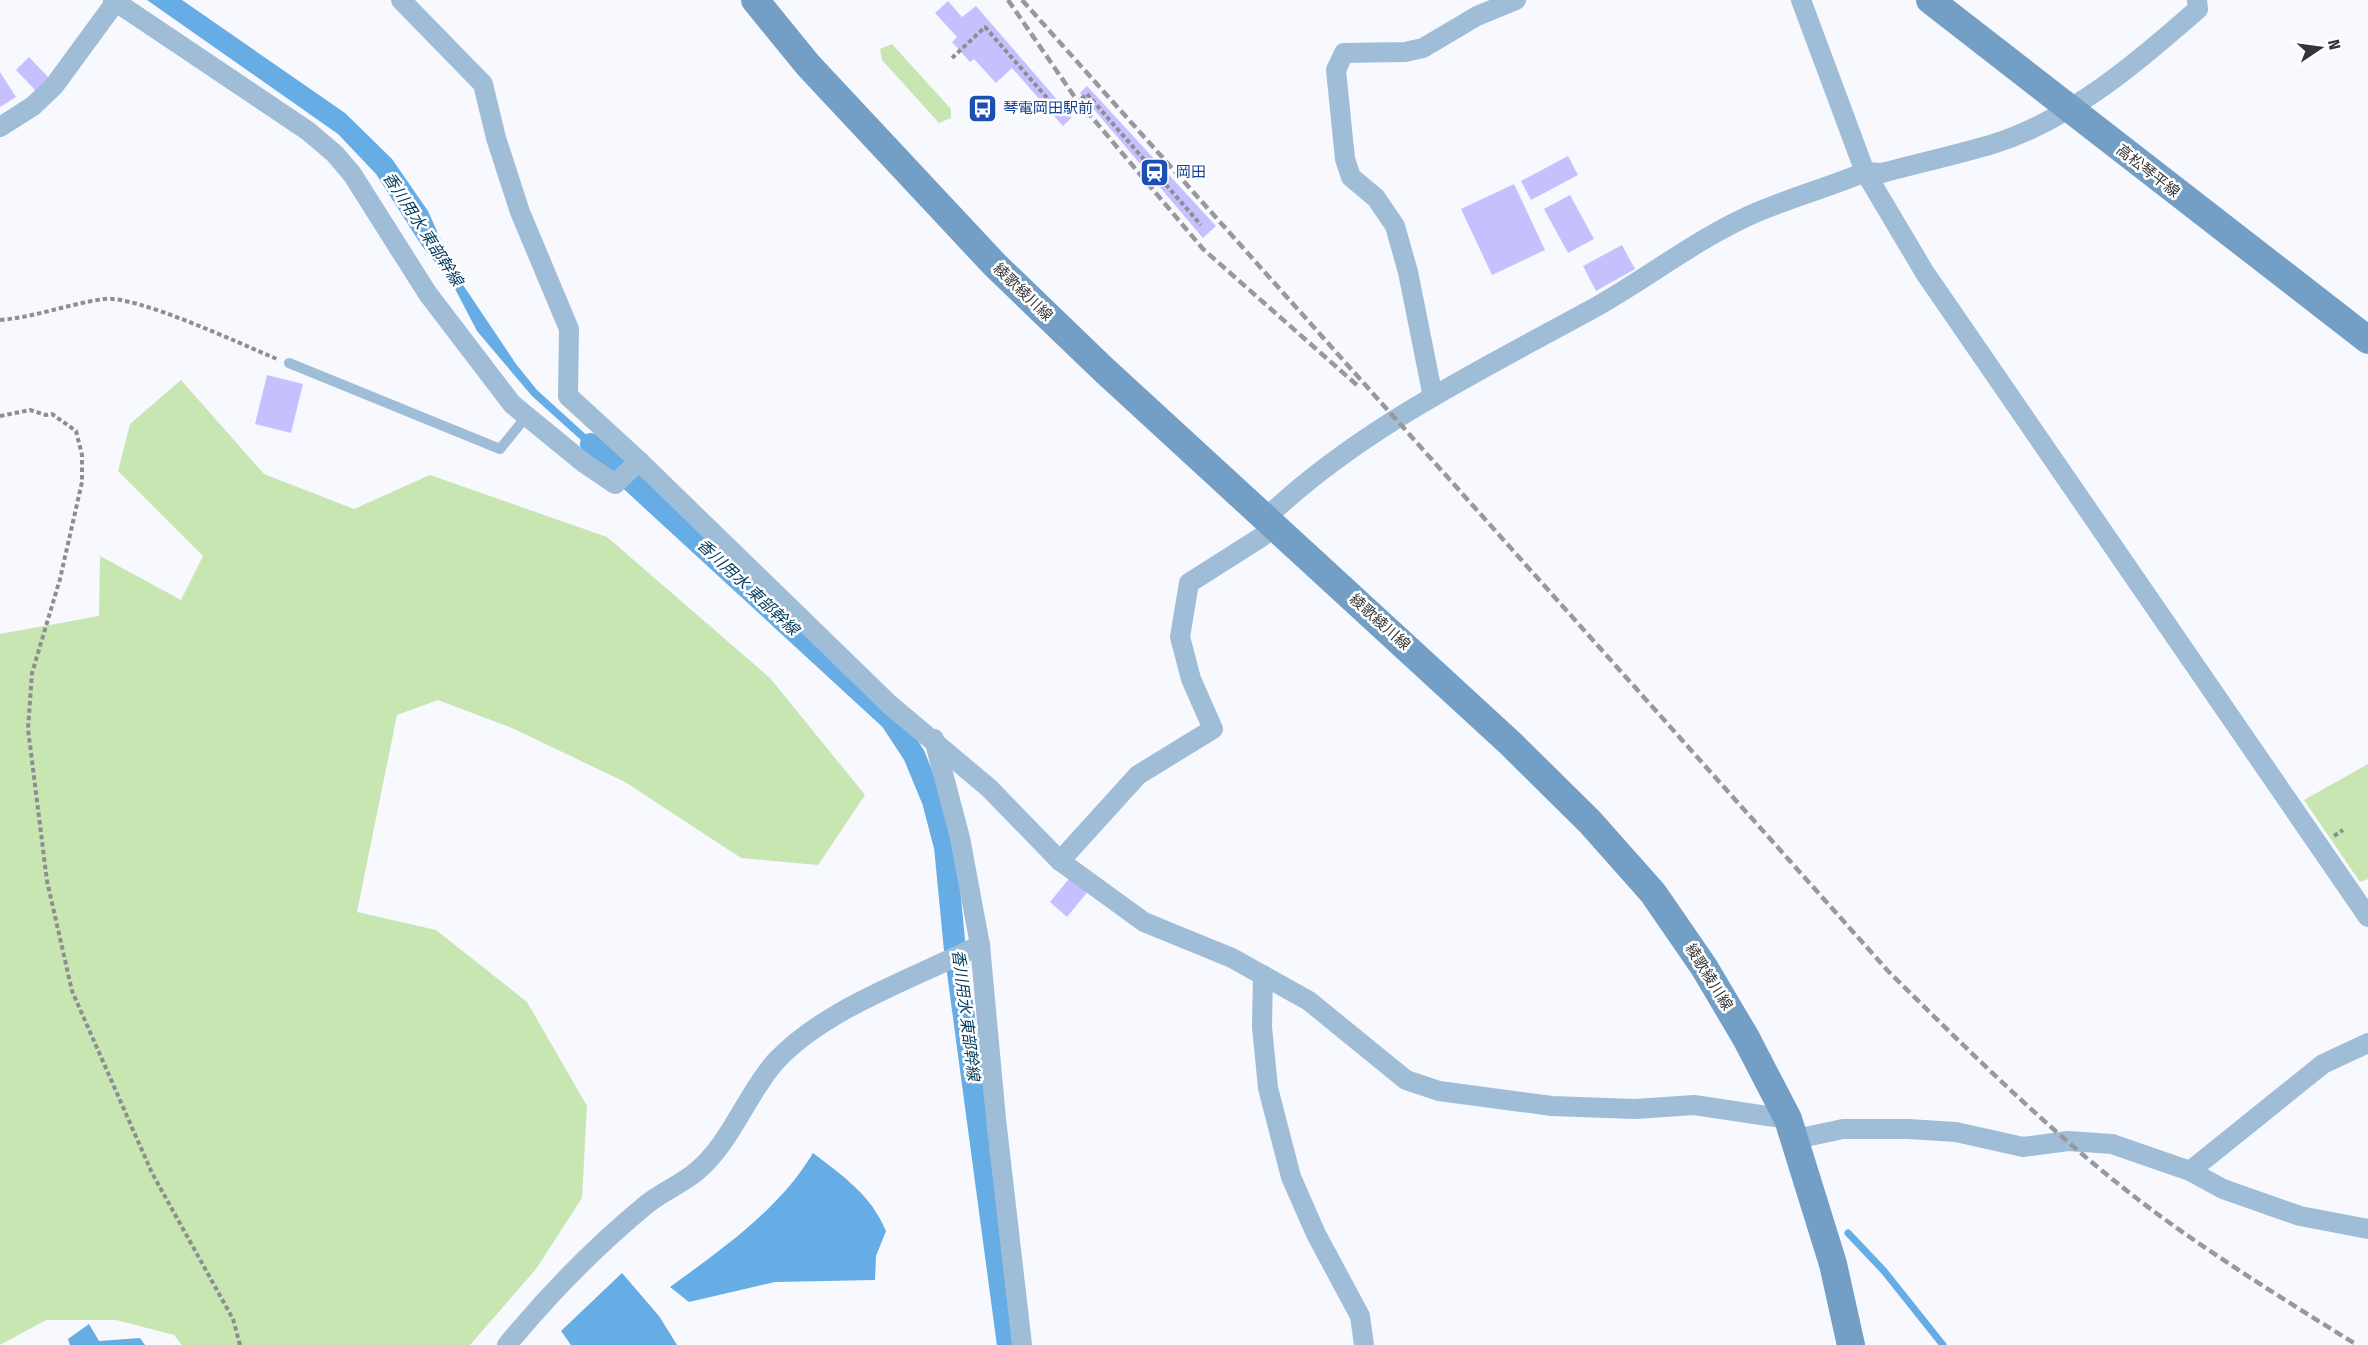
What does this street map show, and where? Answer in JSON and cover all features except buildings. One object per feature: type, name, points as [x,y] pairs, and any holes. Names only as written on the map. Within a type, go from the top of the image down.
[{"type":"main road","name":"綾歌綾川線","points":[[755,0],[808,64],[995,265],[1510,743],[1590,822],[1653,893],[1704,967],[1746,1038],[1792,1129],[1833,1264],[1851,1345]]},
{"type":"main road","name":"高松琴平線","points":[[1930,0],[2368,340]]},
{"type":"street","points":[[401,0],[483,84],[496,138],[520,212],[569,329],[568,396],[629,470],[889,704],[989,788],[1060,861],[1144,922],[1232,958],[1310,1001],[1406,1080],[1439,1091],[1552,1106],[1635,1109],[1694,1105],[1792,1129],[1908,1129],[1956,1132],[2023,1147],[2068,1141],[2112,1144],[2190,1171],[2223,1189],[2300,1216],[2368,1228]]},
{"type":"street","points":[[1433,397],[1408,272],[1395,226],[1376,198],[1351,177],[1345,159],[1336,70],[1344,53],[1405,52],[1424,48],[1477,16],[1516,0]]},
{"type":"street","points":[[1801,0],[1865,172],[1925,273],[2368,917]]},
{"type":"street","points":[[1060,861],[1138,775],[1213,729],[1191,679],[1180,637],[1188,583],[1263,536],[1270,522],[1337,461],[1495,359],[1596,307],[1704,238],[1743,218],[1865,172],[1882,173],[1994,143],[2051,119],[2132,67],[2198,9],[2197,0]]},
{"type":"street","points":[[0,127],[33,106],[54,86],[115,1],[308,131],[335,154],[352,174],[428,294],[484,371],[526,417],[615,484],[629,470]]},
{"type":"street","points":[[934,740],[960,838],[980,945],[996,1119],[1022,1345]]},
{"type":"street","points":[[507,1345],[596,1248],[650,1202],[698,1170],[731,1128],[775,1062],[807,1034],[891,985],[934,969],[980,945]]},
{"type":"street","points":[[1263,975],[1263,1027],[1268,1088],[1291,1178],[1316,1234],[1360,1316],[1364,1345]]},
{"type":"street","points":[[2190,1171],[2322,1064],[2368,1043]]},
{"type":"lane","points":[[289,363],[500,449],[526,417]]},
{"type":"path","points":[[952,57],[985,27],[1062,115],[1087,94],[1201,225]]},
{"type":"path","points":[[0,320],[30,318],[105,299],[138,303],[289,363]]},
{"type":"path","points":[[0,416],[30,410],[45,415],[51,414],[76,431],[82,455],[82,482],[60,579],[32,673],[28,729],[46,881],[72,991],[152,1173],[233,1319],[240,1345]]},
{"type":"green space","points":[[892,44],[951,109],[951,118],[939,123],[882,60],[880,49]]},
{"type":"green space","points":[[181,380],[264,474],[354,509],[430,475],[607,537],[770,678],[865,795],[818,865],[741,858],[625,782],[512,728],[438,700],[397,715],[357,912],[436,930],[527,1002],[587,1106],[582,1198],[536,1269],[470,1345],[182,1345],[174,1335],[116,1320],[46,1320],[0,1345],[0,634],[99,616],[100,556],[181,600],[203,556],[118,471],[130,424]]},
{"type":"green space","points":[[2368,764],[2368,879],[2360,882],[2304,800]]},
{"type":"water","points":[[147,0],[182,0],[345,113],[392,159],[428,211],[457,276],[516,364],[537,390],[615,461],[611,467],[532,396],[477,331],[452,283],[422,246],[376,174],[338,134]]},
{"type":"water","points":[[813,1153],[855,1187],[880,1218],[886,1231],[876,1256],[875,1280],[775,1282],[689,1302],[670,1287],[729,1243],[767,1210],[784,1193]]},
{"type":"water","points":[[622,1273],[659,1316],[677,1345],[571,1345],[561,1331]]},
{"type":"water","points":[[89,1324],[99,1341],[140,1338],[145,1345],[70,1345],[68,1339]]},
{"type":"waterway","name":"香川用水 東部幹線","points":[[591,444],[891,720],[914,755],[933,801],[945,847],[955,950],[1008,1345]]},
{"type":"waterway","points":[[1848,1233],[1884,1271],[1943,1345]]},
{"type":"railway","points":[[1008,0],[1074,96],[1203,249],[1358,386]]},
{"type":"railway","points":[[1022,0],[1888,971],[2026,1104],[2098,1168],[2219,1257],[2357,1345]]},
{"type":"place","name":"琴電岡田駅前","points":[[982,108]]},
{"type":"place","name":"岡田","points":[[1155,172]]}]
